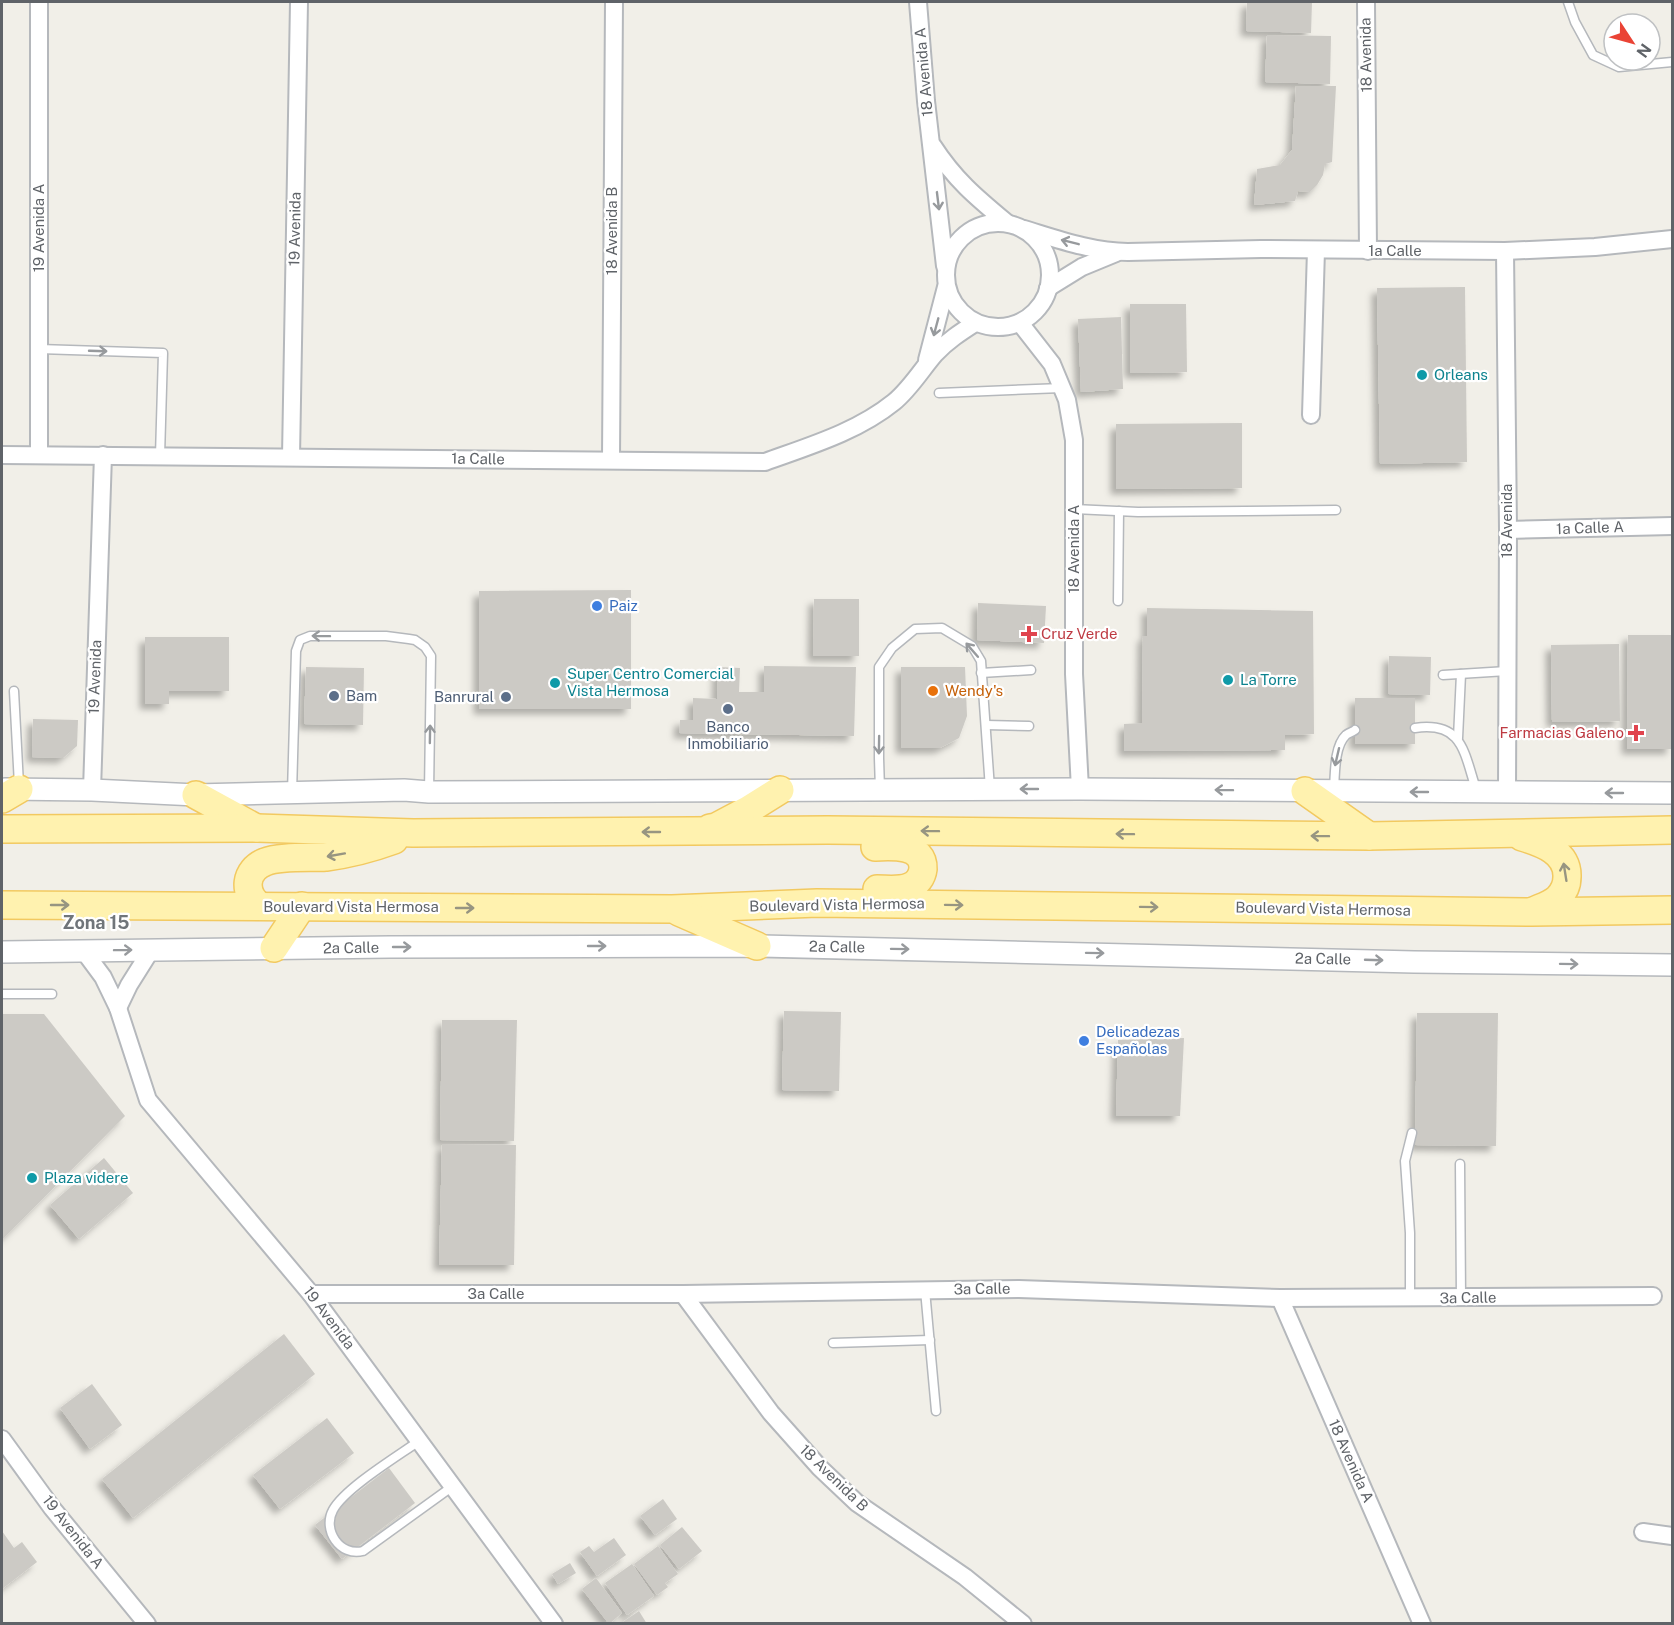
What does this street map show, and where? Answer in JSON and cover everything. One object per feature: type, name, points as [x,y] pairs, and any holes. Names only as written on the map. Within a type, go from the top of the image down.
[{"type":"main road","points":[[695,832],[716,827],[780,790]]},
{"type":"main road","points":[[1305,791],[1369,836]]},
{"type":"main road","points":[[196,795],[257,828]]},
{"type":"main road","points":[[2,829],[257,828],[412,833],[828,830],[1369,836],[1672,830]]},
{"type":"main road","points":[[756,905],[789,890],[901,889],[914,884],[921,877],[922,860],[918,854],[903,847],[856,847],[828,830]]},
{"type":"main road","points":[[260,906],[249,893],[248,882],[253,870],[264,862],[328,856],[367,849],[412,833]]},
{"type":"main road","points":[[1510,833],[1546,846],[1561,857],[1565,864],[1567,873],[1564,890],[1552,903],[1532,912]]},
{"type":"main road","name":"Boulevard Vista Hermosa","points":[[2,905],[672,909],[817,903],[1532,912],[1672,910]]},
{"type":"main road","points":[[274,948],[302,906]]},
{"type":"main road","points":[[672,909],[757,946]]},
{"type":"street","name":"19 Avenida A","points":[[39,2],[39,455]]},
{"type":"street","name":"19 Avenida","points":[[291,457],[299,2]]},
{"type":"street","name":"18 Avenida B","points":[[611,460],[614,2]]},
{"type":"street","name":"18 Avenida A","points":[[918,2],[926,101],[946,278]]},
{"type":"street","name":"18 Avenida","points":[[1366,3],[1368,251]]},
{"type":"street","name":"18 Avenida A","points":[[931,143],[946,166],[963,185],[1007,223]]},
{"type":"street","points":[[990,223],[1007,223],[1024,229],[1037,240],[1046,254],[1050,271],[1048,288],[1042,303],[1033,314],[1020,323],[1005,328],[975,323],[962,314],[952,302],[946,278],[950,254],[960,239],[974,229],[990,223]]},
{"type":"street","name":"1a Calle","points":[[1024,229],[1117,252],[1261,249],[1505,251],[1595,247],[1672,239]]},
{"type":"street","points":[[1311,415],[1316,250]]},
{"type":"street","name":"18 Avenida","points":[[1505,251],[1508,530],[1507,792]]},
{"type":"street","name":"1a Calle","points":[[1048,288],[1082,267],[1117,252]]},
{"type":"street","name":"1a Calle","points":[[925,367],[946,278]]},
{"type":"street","name":"1a Calle","points":[[2,455],[765,462],[820,442],[861,423],[895,402],[948,342],[975,323]]},
{"type":"street","name":"18 Avenida A","points":[[1020,323],[1052,364],[1067,400],[1074,440],[1074,674],[1080,789]]},
{"type":"street","name":"19 Avenida","points":[[92,790],[103,455]]},
{"type":"street","name":"1a Calle A","points":[[1508,530],[1672,526]]},
{"type":"street","points":[[7,792],[92,790],[196,795],[404,790],[429,792],[1080,789],[1672,793]]},
{"type":"street","name":"2a Calle","points":[[2,952],[274,948],[757,946],[1414,962],[1672,965]]},
{"type":"street","name":"19 Avenida","points":[[83,950],[103,977],[118,1008],[148,1100],[311,1294],[554,1623]]},
{"type":"street","points":[[118,1008],[129,985],[151,950]]},
{"type":"street","name":"3a Calle","points":[[311,1294],[683,1294],[1019,1289],[1280,1298],[1653,1296]]},
{"type":"street","name":"18 Avenida B","points":[[683,1294],[771,1413],[820,1468],[857,1503],[965,1577],[1023,1623]]},
{"type":"street","name":"18 Avenida A","points":[[1280,1298],[1422,1623]]},
{"type":"street","name":"19 Avenida A","points":[[2,1439],[52,1508],[147,1623]]},
{"type":"street","points":[[1643,1532],[1672,1536]]},
{"type":"lane","points":[[1568,2],[1575,22],[1593,55],[1619,67],[1672,62]]},
{"type":"lane","points":[[39,349],[163,353],[160,456]]},
{"type":"lane","points":[[939,393],[1062,388]]},
{"type":"lane","points":[[1074,510],[1336,510]]},
{"type":"lane","points":[[1118,601],[1119,511]]},
{"type":"lane","points":[[880,790],[879,667],[892,648],[915,629],[942,628],[972,646],[981,661],[990,789]]},
{"type":"lane","points":[[292,793],[296,651],[300,640],[310,636],[386,636],[415,640],[425,647],[431,656],[429,792]]},
{"type":"lane","points":[[981,673],[1031,670]]},
{"type":"lane","points":[[1443,675],[1507,670]]},
{"type":"lane","points":[[1461,674],[1458,738],[1477,792]]},
{"type":"lane","points":[[7,792],[14,691]]},
{"type":"lane","points":[[986,725],[1029,726]]},
{"type":"lane","points":[[1415,728],[1431,726],[1444,729],[1458,738]]},
{"type":"lane","points":[[1334,791],[1335,764],[1340,744],[1347,735],[1355,730]]},
{"type":"lane","points":[[2,994],[52,994]]},
{"type":"lane","points":[[1410,1298],[1410,1233],[1405,1161],[1412,1133]]},
{"type":"lane","points":[[1460,1164],[1461,1298]]},
{"type":"lane","points":[[925,1290],[936,1411]]},
{"type":"lane","points":[[832,1343],[930,1340]]},
{"type":"lane","points":[[419,1441],[348,1492],[333,1510],[329,1523],[337,1543],[343,1550],[356,1553],[363,1551],[453,1486]]},
{"type":"building","points":[[1247,2],[1312,2],[1311,33],[1246,31]]},
{"type":"building","points":[[1267,35],[1331,36],[1330,84],[1265,82]]},
{"type":"building","points":[[1296,86],[1336,86],[1332,162],[1325,164],[1323,175],[1317,185],[1310,192],[1298,191],[1295,201],[1254,205],[1257,169],[1280,165],[1292,150]]},
{"type":"building","name":"Orleans","points":[[1465,287],[1467,462],[1380,464],[1377,288]]},
{"type":"building","points":[[1130,304],[1186,304],[1187,372],[1130,373]]},
{"type":"building","points":[[1121,317],[1123,389],[1081,392],[1078,319]]},
{"type":"building","points":[[1242,423],[1242,488],[1116,489],[1116,424]]},
{"type":"building","points":[[631,590],[631,709],[479,709],[479,591]]},
{"type":"building","points":[[814,599],[859,599],[859,656],[813,656]]},
{"type":"building","points":[[978,603],[1046,606],[1044,643],[977,640]]},
{"type":"building","name":"La Torre","points":[[1147,608],[1313,611],[1314,734],[1285,735],[1285,750],[1124,751],[1124,724],[1142,723],[1143,636],[1147,636]]},
{"type":"building","points":[[1628,635],[1672,635],[1672,749],[1627,749]]},
{"type":"building","points":[[145,637],[229,637],[229,691],[169,691],[169,704],[145,704]]},
{"type":"building","points":[[1619,644],[1620,721],[1552,722],[1551,645]]},
{"type":"building","points":[[1389,656],[1431,657],[1430,695],[1388,694]]},
{"type":"building","points":[[764,666],[856,667],[854,736],[679,733],[680,720],[693,720],[693,698],[717,699],[718,667],[740,668],[739,692],[764,692]]},
{"type":"building","name":"Bam","points":[[306,667],[364,668],[363,725],[304,724]]},
{"type":"building","name":"Wendy's","points":[[901,667],[965,667],[967,716],[959,738],[940,748],[901,748]]},
{"type":"building","points":[[1355,698],[1415,698],[1415,744],[1355,744]]},
{"type":"building","points":[[33,719],[78,720],[77,746],[63,758],[32,757]]},
{"type":"building","points":[[784,1011],[841,1012],[839,1091],[782,1090]]},
{"type":"building","points":[[1417,1013],[1498,1013],[1496,1146],[1415,1145]]},
{"type":"building","name":"Plaza videre","points":[[2,1014],[44,1014],[125,1116],[2,1240]]},
{"type":"building","points":[[442,1020],[517,1020],[514,1141],[440,1140]]},
{"type":"building","points":[[1184,1038],[1180,1116],[1116,1116],[1118,1040]]},
{"type":"building","points":[[442,1144],[516,1145],[514,1265],[439,1265]]},
{"type":"building","points":[[104,1158],[133,1193],[79,1239],[50,1205]]},
{"type":"building","points":[[284,1334],[315,1374],[133,1518],[102,1479]]},
{"type":"building","points":[[92,1384],[122,1425],[90,1449],[60,1408]]},
{"type":"building","points":[[327,1418],[354,1453],[280,1509],[253,1475]]},
{"type":"building","points":[[389,1468],[415,1503],[342,1559],[315,1525]]},
{"type":"building","points":[[663,1499],[677,1519],[655,1535],[640,1516]]},
{"type":"building","points":[[682,1527],[702,1551],[679,1569],[660,1545]]},
{"type":"building","points":[[2,1531],[14,1548],[22,1542],[37,1562],[2,1589]]},
{"type":"building","points":[[614,1538],[626,1555],[597,1576],[580,1552],[589,1546],[594,1552]]},
{"type":"building","points":[[658,1546],[678,1574],[665,1583],[668,1587],[657,1595],[634,1564]]},
{"type":"building","points":[[570,1563],[576,1573],[558,1584],[552,1574]]},
{"type":"building","points":[[632,1564],[654,1596],[627,1615],[605,1583]]},
{"type":"building","points":[[596,1578],[622,1613],[609,1624],[582,1589]]},
{"type":"building","points":[[639,1611],[647,1624],[620,1624]]},
{"type":"place","name":"Orleans","points":[[1422,375]]},
{"type":"place","name":"Paiz","points":[[597,606]]},
{"type":"place","name":"Cruz Verde","points":[[1029,634]]},
{"type":"place","name":"La Torre","points":[[1228,680]]},
{"type":"place","name":"Super Centro Comercial Vista Hermosa","points":[[555,683]]},
{"type":"place","name":"Wendy's","points":[[933,691]]},
{"type":"place","name":"Bam","points":[[334,696]]},
{"type":"place","name":"Banrural","points":[[506,697]]},
{"type":"place","name":"Banco Inmobiliario","points":[[728,709]]},
{"type":"place","name":"Farmacias Galeno","points":[[1636,733]]},
{"type":"place","name":"Delicadezas Españolas","points":[[1084,1041]]},
{"type":"place","name":"Plaza videre","points":[[32,1178]]},
{"type":"district","name":"Zona 15","points":[[96,923]]}]
